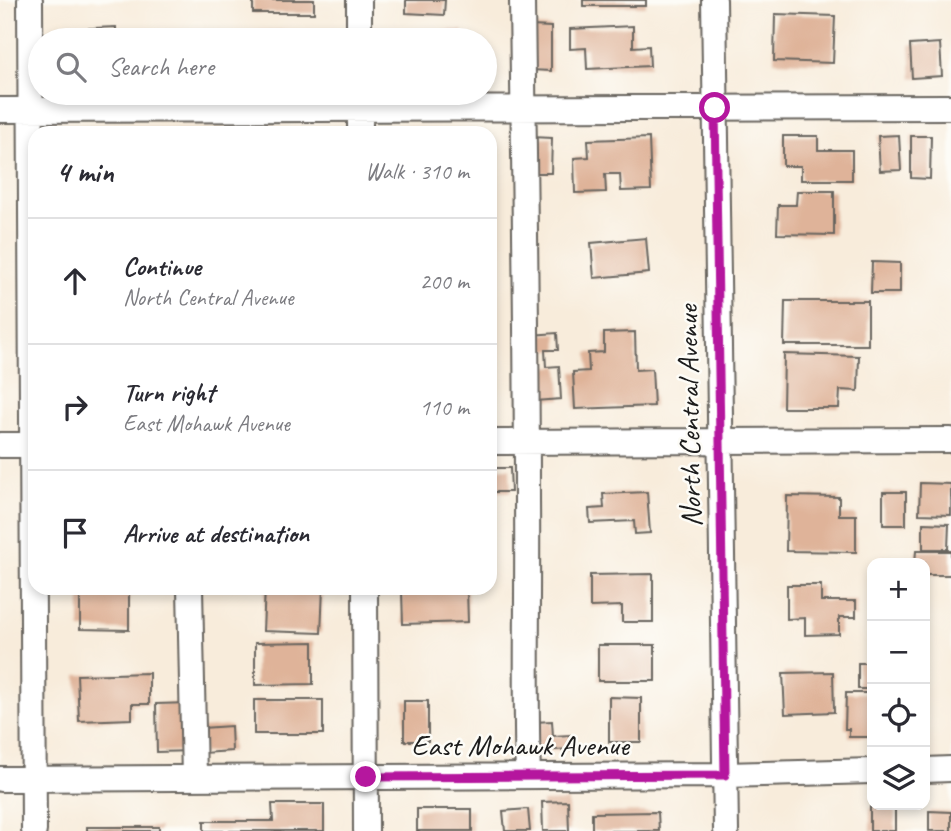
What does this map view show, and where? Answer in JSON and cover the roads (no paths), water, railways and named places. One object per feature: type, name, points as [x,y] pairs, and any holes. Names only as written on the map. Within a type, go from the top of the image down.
[{"type":"street","points":[[30,0],[30,28]]},
{"type":"street","points":[[359,0],[359,28]]},
{"type":"street","points":[[522,0],[528,776]]},
{"type":"street","name":"North Central Avenue","points":[[714,0],[726,831]]},
{"type":"street","points":[[31,105],[31,126]]},
{"type":"street","points":[[0,110],[360,112],[524,108],[951,107]]},
{"type":"street","points":[[497,442],[951,440]]},
{"type":"street","points":[[0,445],[28,445]]},
{"type":"street","points":[[33,595],[34,831]]},
{"type":"street","points":[[190,595],[194,778]]},
{"type":"street","points":[[365,595],[366,831]]},
{"type":"street","points":[[930,770],[951,769]]},
{"type":"street","name":"East Mohawk Avenue","points":[[0,779],[725,775],[867,771]]}]
